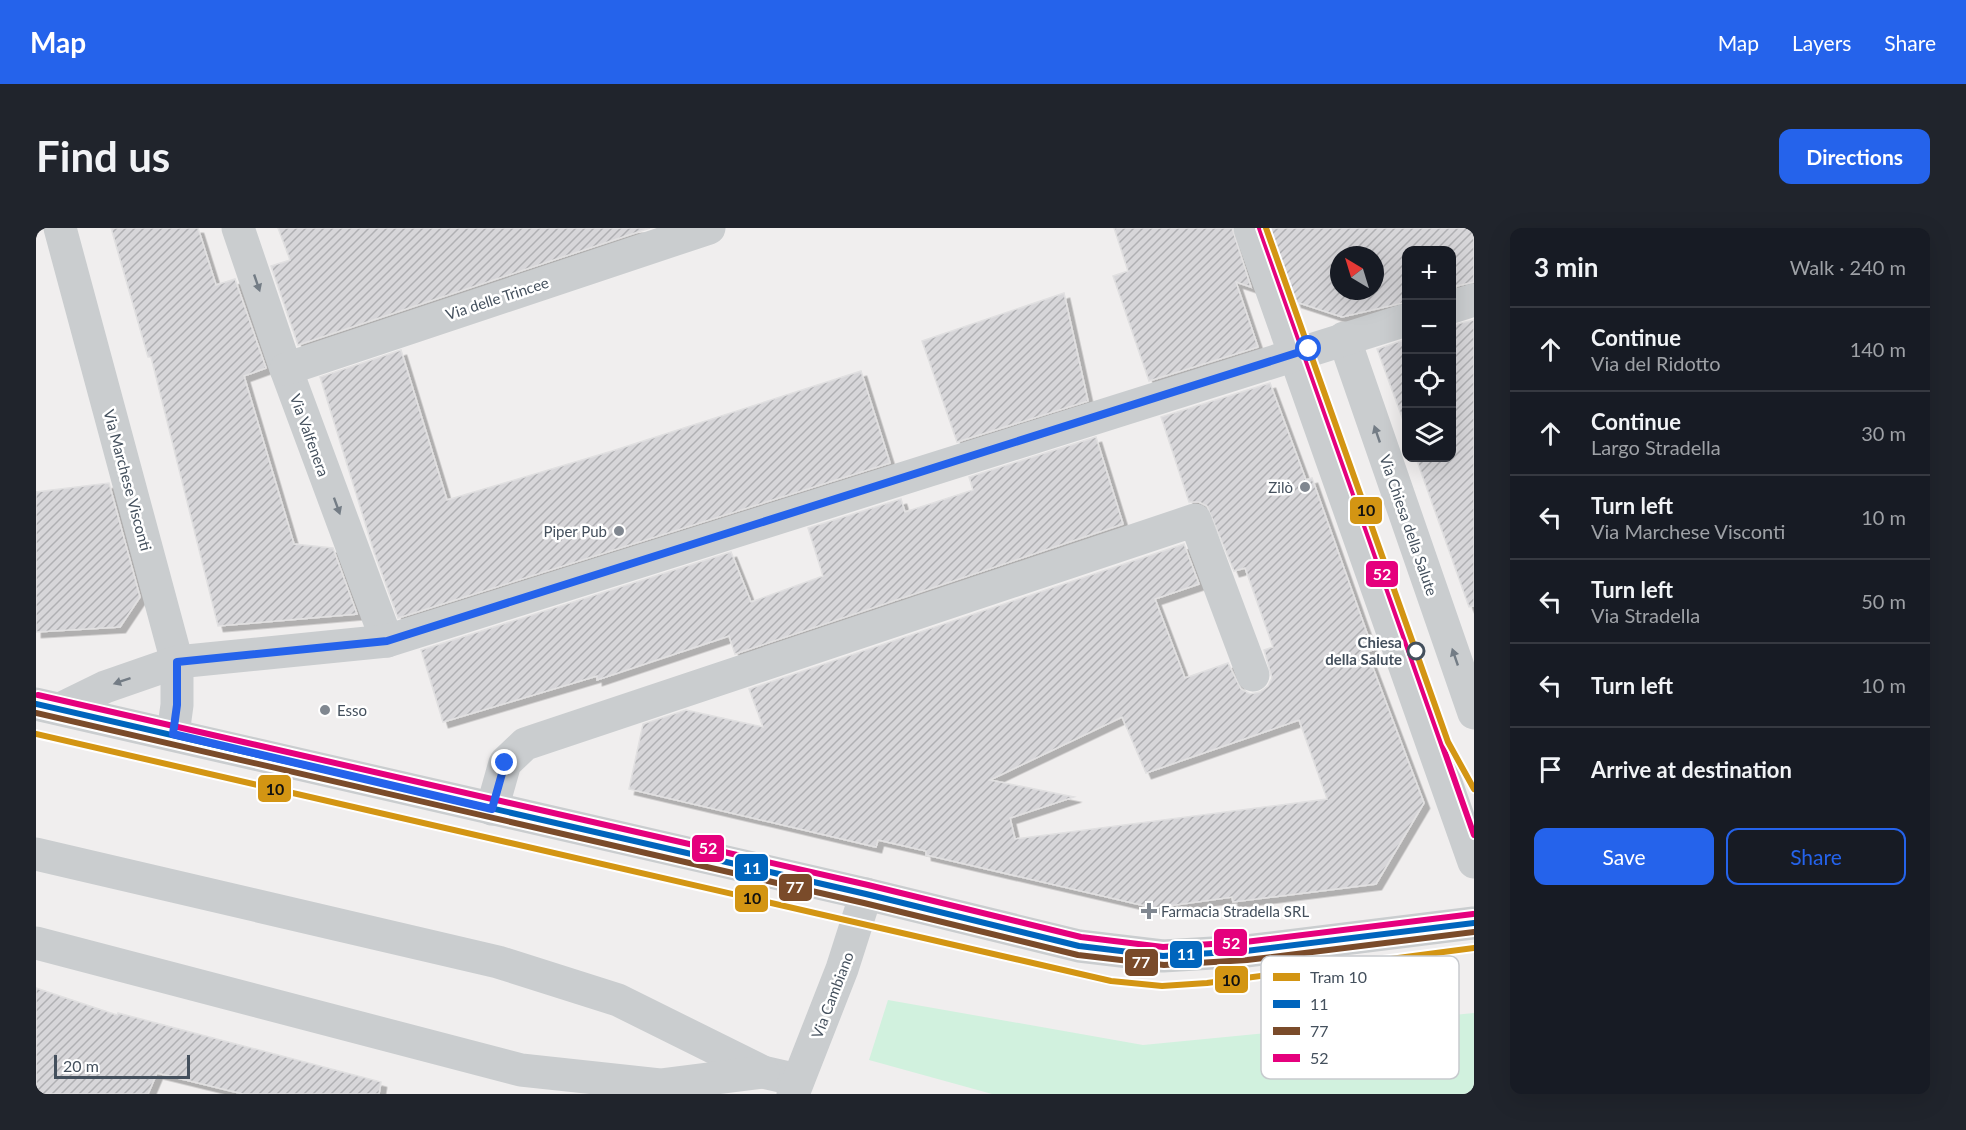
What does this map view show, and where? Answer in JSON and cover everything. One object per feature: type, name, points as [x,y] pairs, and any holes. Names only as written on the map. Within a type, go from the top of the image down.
[{"type":"street","name":"Via Marchese Visconti","points":[[60,228],[177,662],[177,705],[173,734]]},
{"type":"street","name":"Via Valfenera","points":[[238,228],[286,369],[387,641]]},
{"type":"street","name":"Via delle Trincee","points":[[286,369],[709,228]]},
{"type":"street","points":[[1250,228],[1474,862]]},
{"type":"street","points":[[1456,306],[1474,300]]},
{"type":"street","points":[[48,706],[177,662],[387,641],[1402,321]]},
{"type":"street","name":"Via Chiesa della Salute","points":[[1344,338],[1474,713]]},
{"type":"street","points":[[492,809],[505,763],[525,744],[1195,520],[1253,675]]},
{"type":"street","points":[[48,706],[866,894],[1079,946],[1162,956],[1246,951],[1474,923]]},
{"type":"street","points":[[36,854],[498,962],[618,1000],[795,1087]]},
{"type":"street","name":"Via Cambiano","points":[[795,1087],[846,959],[866,894]]},
{"type":"street","points":[[36,943],[521,1070],[660,1085],[763,1072]]},
{"type":"green space","points":[[888,1000],[1143,1045],[1261,1034],[1261,1079],[1459,1079],[1459,1014],[1474,1013],[1474,1094],[992,1094],[869,1060]]},
{"type":"building","points":[[111,228],[198,228],[216,285],[235,279],[266,368],[244,376],[294,544],[333,548],[357,614],[218,626],[151,357],[148,357]]},
{"type":"building","points":[[278,228],[650,228],[298,345],[271,266],[290,260]]},
{"type":"building","points":[[1114,228],[1232,228],[1251,287],[1236,282],[1258,347],[1149,381],[1113,276],[1128,271]]},
{"type":"building","points":[[1270,228],[1474,228],[1474,282],[1456,286],[1456,246],[1402,246],[1402,303],[1342,317],[1296,302]]},
{"type":"building","points":[[1064,293],[1088,401],[957,442],[922,341]]},
{"type":"building","points":[[1474,320],[1474,606],[1469,607],[1417,462],[1456,462],[1456,324]]},
{"type":"building","points":[[1402,341],[1402,417],[1377,349]]},
{"type":"building","points":[[401,350],[447,500],[612,451],[861,371],[890,463],[398,618],[374,552],[320,377]]},
{"type":"building","points":[[1270,383],[1306,480],[1312,478],[1373,650],[1367,652],[1424,803],[1376,884],[1233,902],[1232,897],[1154,908],[926,855],[926,851],[878,840],[876,847],[629,789],[643,724],[686,710],[763,727],[749,689],[1184,544],[1199,584],[1155,599],[1185,678],[1228,663],[1241,689],[1250,694],[1260,692],[1268,686],[1272,678],[1264,650],[1273,647],[1245,568],[1234,571],[1207,506],[1199,502],[1189,502],[1161,417]],"holes":[[[1122,717],[1146,773],[1299,720],[1327,799],[1015,839],[1010,818],[1074,797],[990,780]]]},
{"type":"building","points":[[1096,437],[1123,524],[735,654],[729,636],[597,680],[597,676],[443,722],[421,650],[731,552],[751,602],[823,576],[808,528],[901,499],[905,512],[973,490],[969,477]]},
{"type":"building","points":[[109,483],[140,597],[120,627],[36,632],[36,492]]},
{"type":"building","points":[[36,988],[117,1015],[118,1013],[381,1082],[379,1094],[243,1094],[157,1073],[148,1094],[36,1094]]},
{"type":"tram line","name":"10","points":[[1266,228],[1448,742],[1474,789]]},
{"type":"tram line","name":"10","points":[[36,734],[1111,981],[1162,986],[1261,976]]},
{"type":"tram line","name":"10","points":[[1413,956],[1474,948]]},
{"type":"transit line","name":"52","points":[[1260,228],[1474,835]]},
{"type":"transit line","name":"52","points":[[38,695],[868,885],[1081,937],[1163,947],[1245,942],[1473,914]]},
{"type":"transit line","name":"11","points":[[36,704],[866,894],[1079,946],[1163,956],[1246,951],[1474,923]]},
{"type":"transit line","name":"77","points":[[36,713],[864,903],[1078,955],[1164,965],[1261,958]]},
{"type":"transit line","name":"77","points":[[1279,956],[1474,932]]},
{"type":"place","name":"Zilò","points":[[1305,487]]},
{"type":"place","name":"Piper Pub","points":[[619,531]]},
{"type":"place","name":"Chiesa della Salute","points":[[1416,651]]},
{"type":"place","name":"Esso","points":[[325,710]]},
{"type":"place","name":"Farmacia Stradella SRL","points":[[1149,911]]},
{"type":"route","points":[[505,763],[499,777],[492,809],[173,734],[177,705],[177,662],[387,641],[1309,349]]}]
